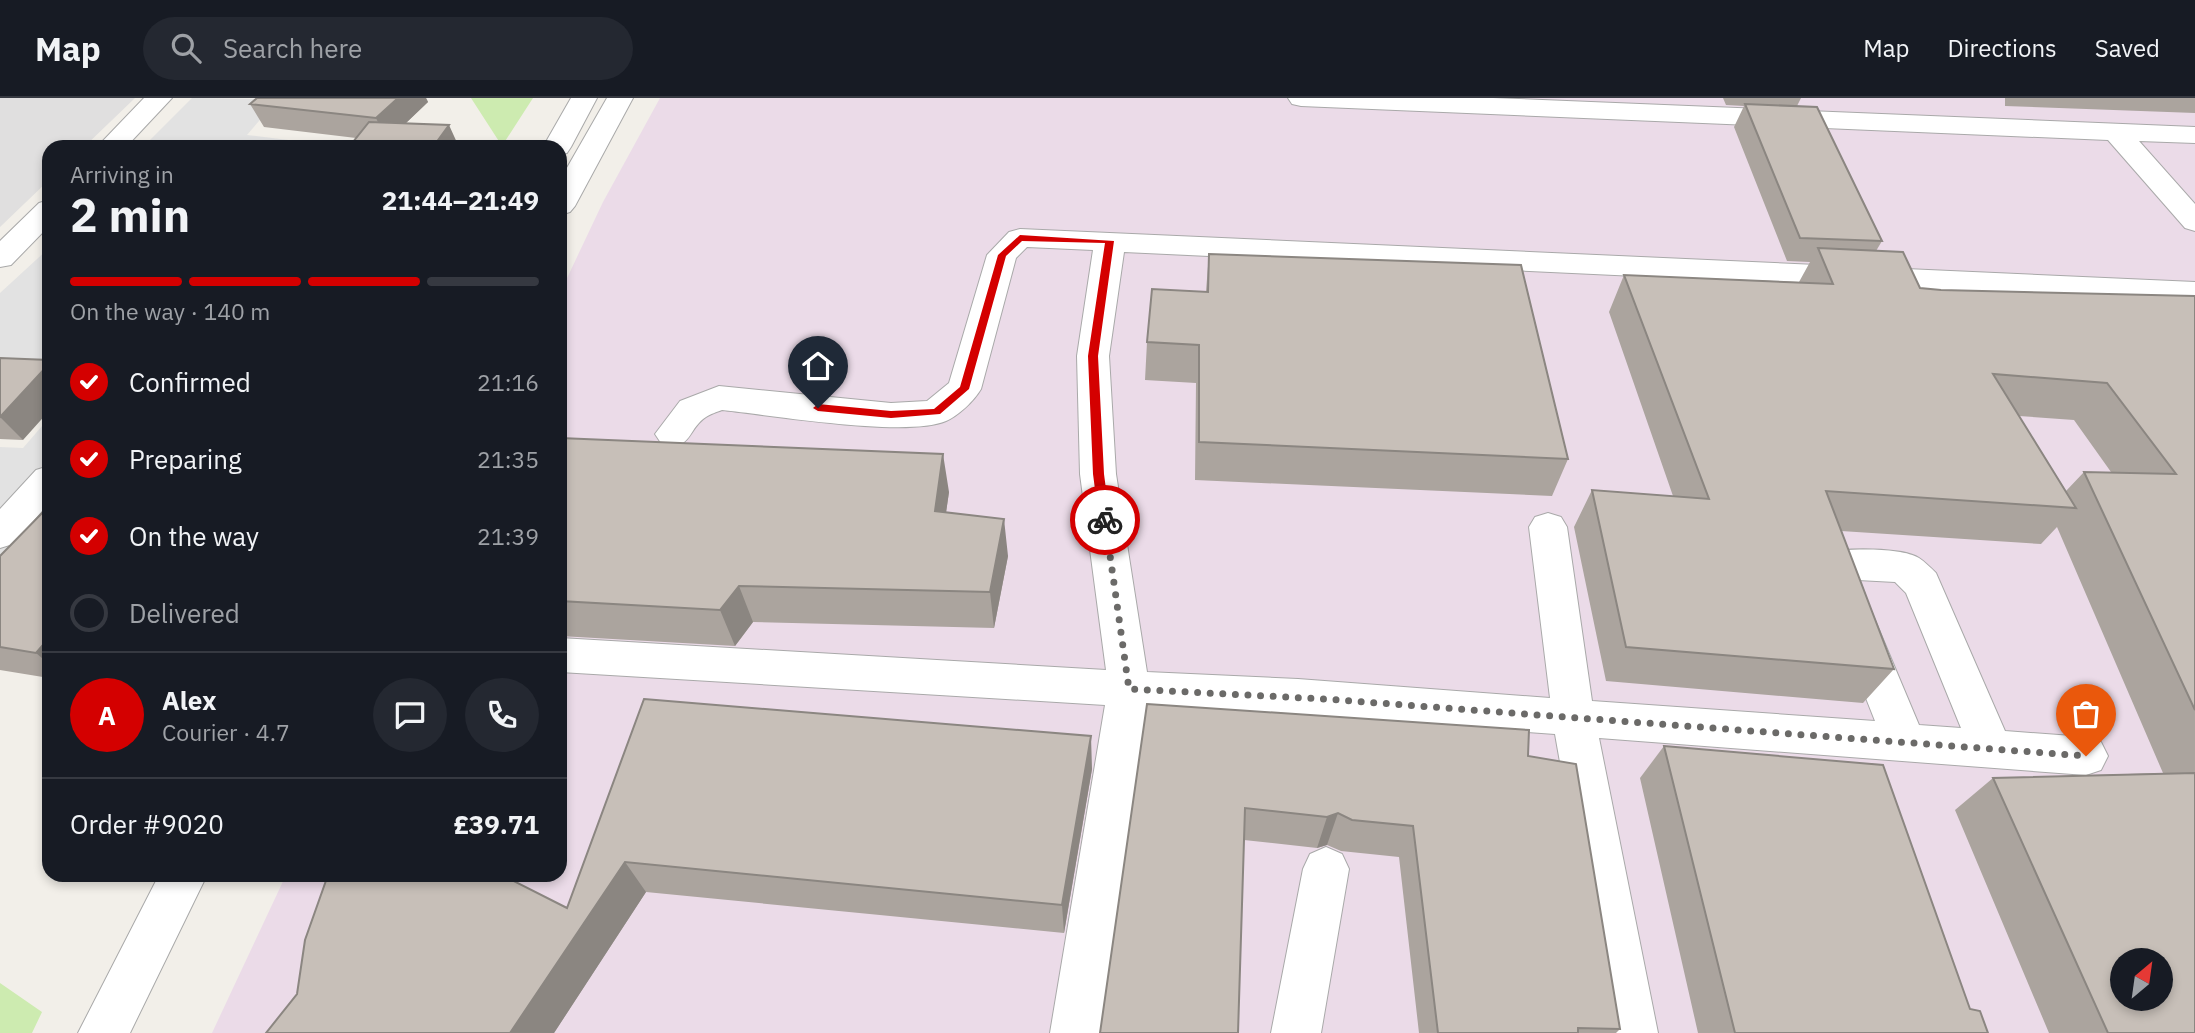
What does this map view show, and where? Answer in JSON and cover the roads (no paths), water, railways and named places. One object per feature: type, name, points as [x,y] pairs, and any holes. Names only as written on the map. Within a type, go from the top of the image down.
[{"type":"street","points":[[118,140],[159,98]]},
{"type":"street","points":[[561,140],[584,98]]},
{"type":"street","points":[[567,193],[620,98]]},
{"type":"street","points":[[1301,98],[1377,102],[1629,105],[2195,135]]},
{"type":"street","points":[[2116,132],[2195,222]]},
{"type":"street","points":[[0,258],[42,216]]},
{"type":"street","points":[[673,433],[692,410],[719,398],[891,415],[936,412],[964,389],[1002,255],[1020,238],[2195,292]]},
{"type":"street","points":[[1075,1033],[1129,689],[1098,474],[1093,356],[1110,241]]},
{"type":"street","points":[[0,534],[42,487]]},
{"type":"street","points":[[1548,527],[1573,716],[1633,1033]]},
{"type":"street","points":[[1904,741],[1837,577],[1839,564],[1905,568],[1922,584],[1990,746]]},
{"type":"street","points":[[567,655],[1298,697],[1573,716],[1862,757],[1904,741],[2086,756]]},
{"type":"street","points":[[1296,1033],[1326,869]]},
{"type":"street","points":[[103,1033],[180,882]]}]
